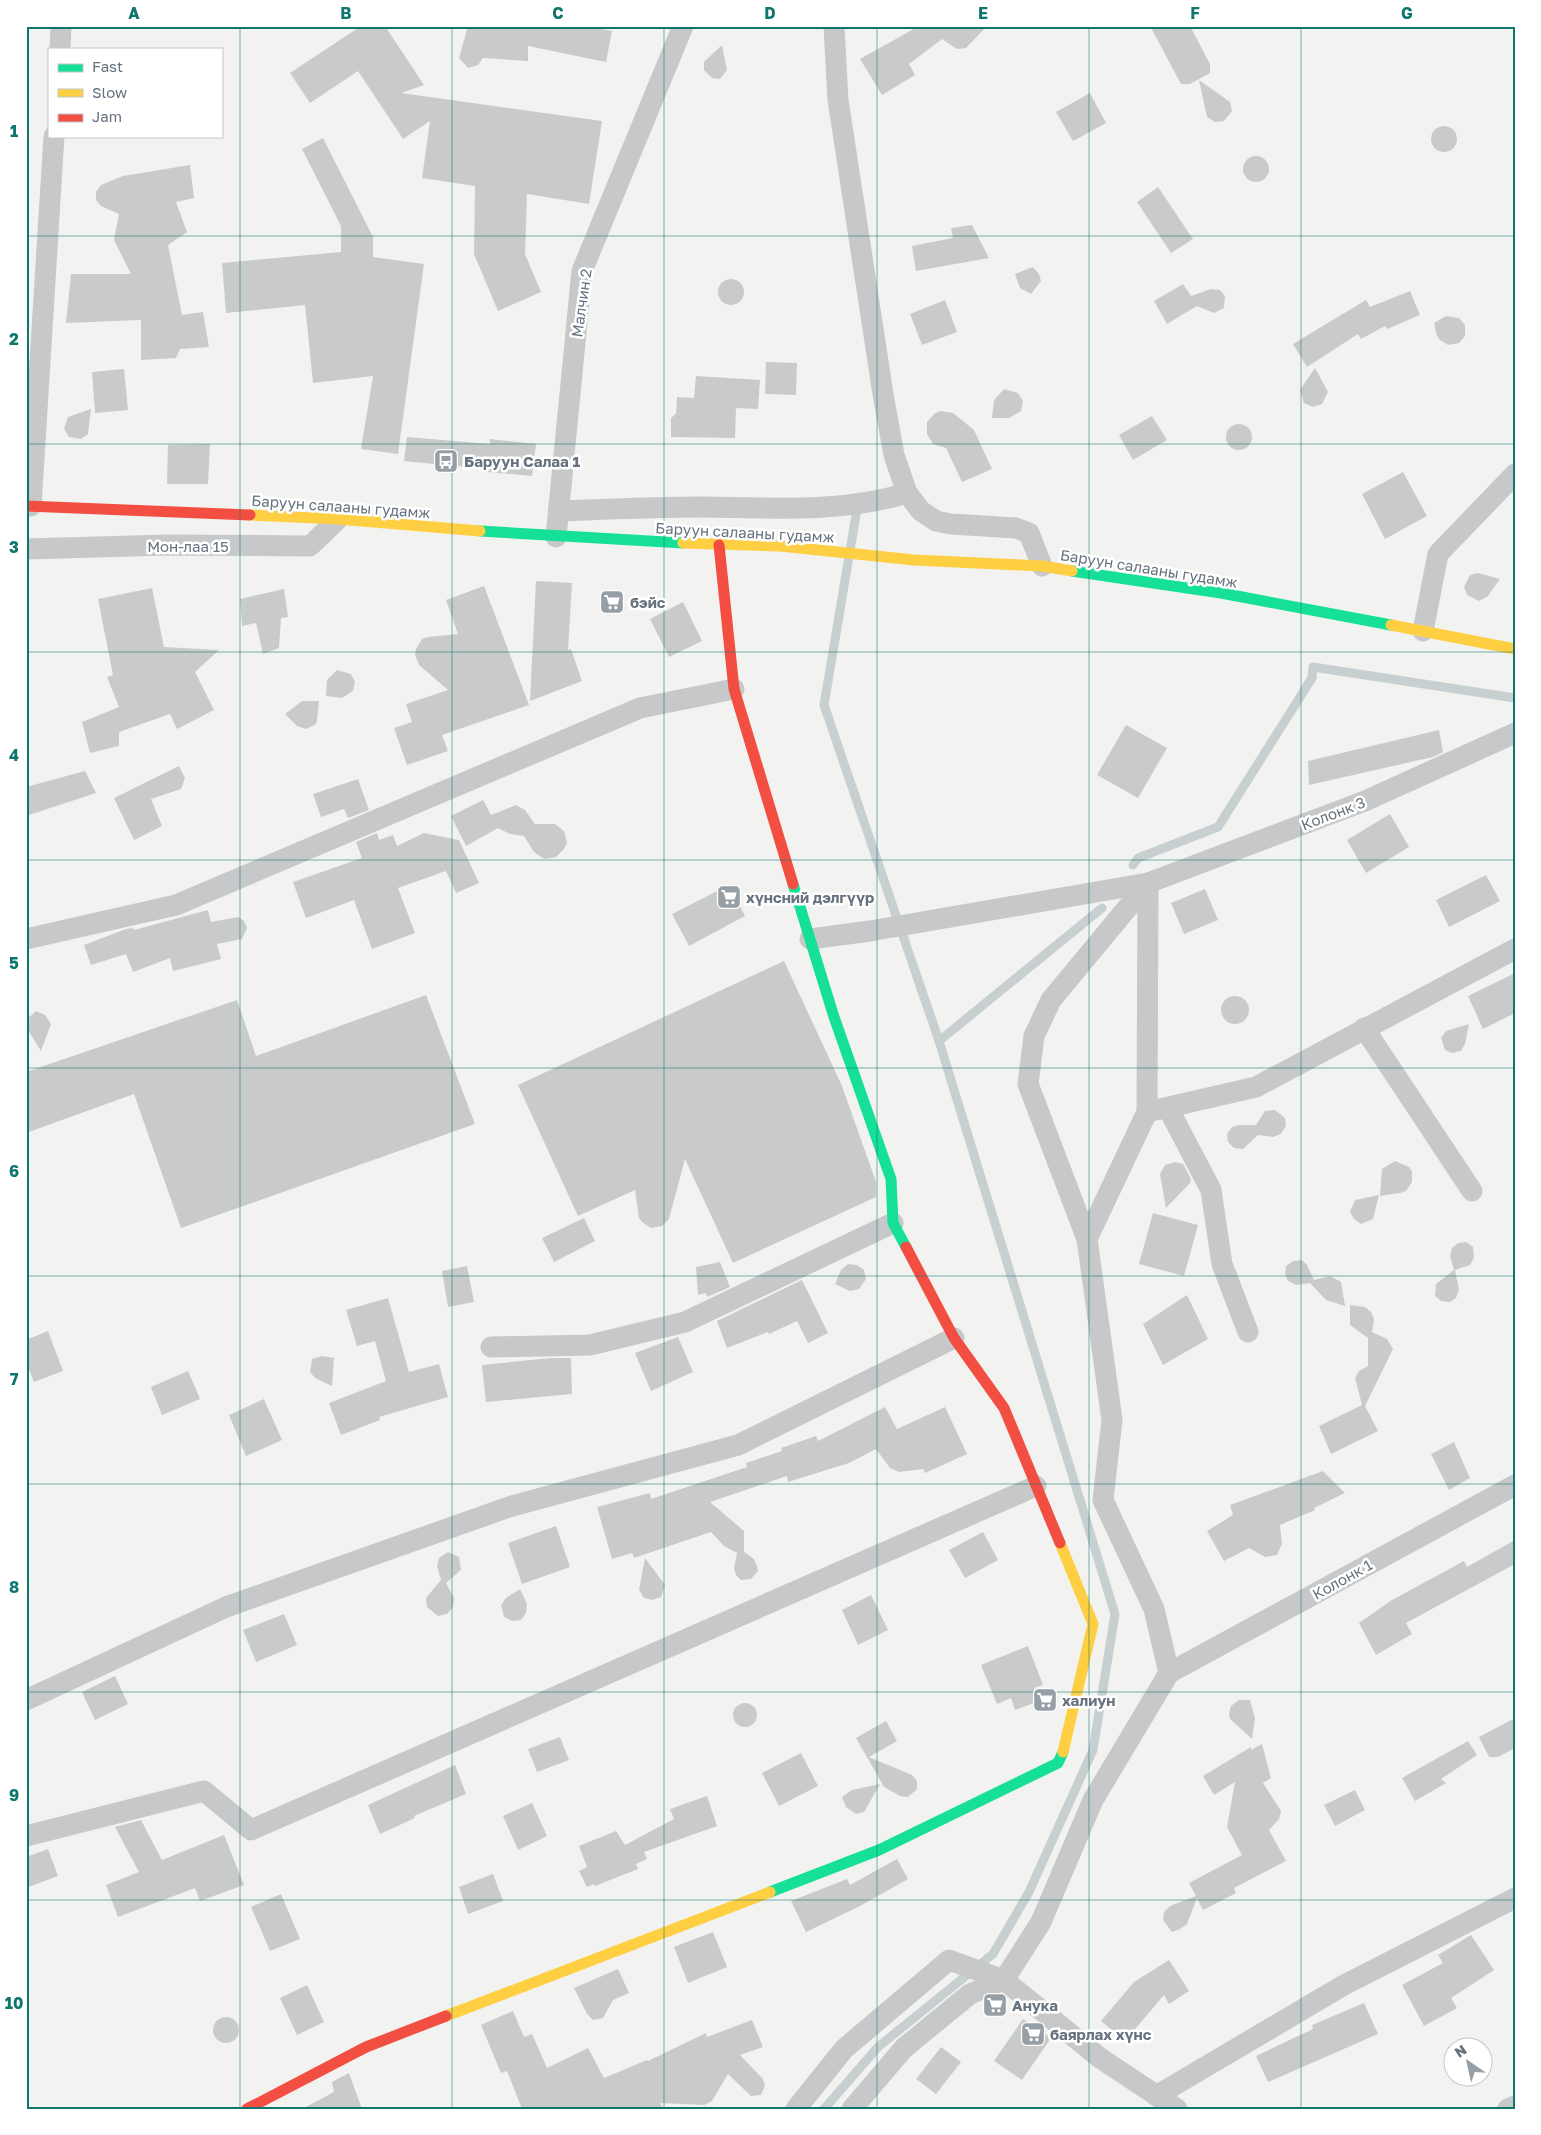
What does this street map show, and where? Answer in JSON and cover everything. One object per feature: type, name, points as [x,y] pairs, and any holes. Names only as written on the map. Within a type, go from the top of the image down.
[{"type":"street","points":[[60,48],[61,26]]},
{"type":"street","name":"Малчин 2","points":[[556,537],[582,271],[683,26]]},
{"type":"street","points":[[834,26],[838,100],[883,394],[894,455],[907,493],[921,511],[936,521],[951,524],[1016,528],[1028,533],[1042,566]]},
{"type":"street","points":[[29,506],[54,138]]},
{"type":"street","points":[[1423,631],[1438,554],[1515,474]]},
{"type":"street","points":[[559,511],[650,506],[842,506],[878,502],[907,493]]},
{"type":"street","name":"Баруун салааны гудамж","points":[[29,506],[338,519],[556,537],[780,546],[914,560],[1042,566],[1221,593],[1515,649]]},
{"type":"street","name":"Мон-лаа 15","points":[[26,549],[167,545],[310,546],[338,519]]},
{"type":"street","points":[[247,2109],[366,2047],[879,1850],[1058,1763],[1064,1751],[1093,1624],[1004,1408],[954,1338],[893,1223],[892,1179],[834,1017],[734,689],[719,545]]},
{"type":"street","points":[[26,939],[176,905],[640,708],[734,689]]},
{"type":"street","name":"Колонк 3","points":[[810,939],[870,931],[1148,883],[1364,801],[1515,733]]},
{"type":"street","points":[[1087,1239],[1147,1112],[1148,883]]},
{"type":"street","points":[[852,2109],[904,2048],[970,1994],[995,1977],[1041,1922],[1093,1800],[1170,1673],[1154,1609],[1103,1500],[1112,1420],[1087,1239],[1028,1084],[1034,1036],[1051,1000],[1148,883]]},
{"type":"street","points":[[1147,1112],[1256,1087],[1364,1028],[1515,950]]},
{"type":"street","points":[[1364,1028],[1472,1191]]},
{"type":"street","points":[[1168,1108],[1211,1190],[1222,1264],[1248,1332]]},
{"type":"street","points":[[491,1347],[590,1345],[685,1322],[893,1223]]},
{"type":"street","points":[[26,1700],[226,1606],[512,1506],[738,1445],[954,1338]]},
{"type":"street","name":"Колонк 1","points":[[1170,1673],[1515,1485]]},
{"type":"street","points":[[26,1836],[204,1791],[251,1830],[1036,1486]]},
{"type":"street","points":[[1156,2096],[1344,1985],[1515,1898]]},
{"type":"street","points":[[796,2109],[844,2049],[949,1960],[995,1977],[1100,2058],[1177,2109]]},
{"type":"street","points":[[1508,2109],[1515,2106]]},
{"type":"building","points":[[361,26],[385,26],[424,85],[401,93],[602,121],[589,204],[527,194],[525,254],[541,292],[498,311],[474,254],[475,186],[422,178],[430,121],[403,139],[358,71],[310,103],[290,73]]},
{"type":"building","points":[[468,26],[586,26],[612,31],[606,62],[528,46],[528,61],[483,58],[478,65],[468,68],[459,58]]},
{"type":"building","points":[[919,26],[987,26],[966,48],[957,49],[942,39],[909,64],[915,75],[882,95],[860,59]]},
{"type":"building","points":[[1150,26],[1190,26],[1210,64],[1210,73],[1190,84],[1181,84]]},
{"type":"building","points":[[722,45],[727,70],[720,79],[712,78],[704,70],[704,62]]},
{"type":"building","points":[[1199,80],[1230,102],[1232,111],[1224,121],[1215,122],[1207,117]]},
{"type":"building","points":[[1090,93],[1106,123],[1073,141],[1056,112]]},
{"type":"building","points":[[1444,126],[1453,130],[1457,139],[1453,148],[1444,152],[1435,148],[1431,139],[1435,130]]},
{"type":"building","points":[[323,138],[373,237],[373,257],[424,264],[398,454],[361,449],[373,376],[313,383],[305,305],[226,313],[222,263],[341,252],[341,226],[302,149]]},
{"type":"building","points":[[1256,156],[1265,160],[1269,169],[1265,178],[1256,182],[1247,178],[1243,169],[1247,160]]},
{"type":"building","points":[[190,165],[194,198],[176,202],[187,232],[168,245],[182,315],[203,312],[209,347],[180,349],[176,358],[141,360],[141,320],[66,323],[71,274],[131,274],[114,240],[119,214],[101,206],[96,200],[96,192],[101,185],[123,176]]},
{"type":"building","points":[[1158,187],[1193,239],[1171,253],[1137,202]]},
{"type":"building","points":[[972,225],[989,258],[916,271],[912,246],[953,238],[951,228]]},
{"type":"building","points":[[1033,267],[1039,274],[1041,281],[1031,294],[1020,288],[1015,274]]},
{"type":"building","points":[[731,279],[740,283],[744,292],[740,301],[731,305],[722,301],[718,292],[722,283]]},
{"type":"building","points":[[1183,284],[1191,296],[1211,289],[1220,290],[1225,296],[1224,308],[1214,313],[1197,306],[1167,324],[1154,301]]},
{"type":"building","points":[[1410,291],[1420,315],[1387,329],[1385,326],[1361,339],[1358,334],[1307,367],[1293,344],[1366,300],[1370,307]]},
{"type":"building","points":[[945,300],[957,332],[922,345],[910,314]]},
{"type":"building","points":[[1446,316],[1459,318],[1465,325],[1465,336],[1459,343],[1448,345],[1437,336],[1434,323]]},
{"type":"building","points":[[766,362],[797,363],[796,395],[765,394]]},
{"type":"building","points":[[1315,368],[1328,392],[1322,404],[1313,407],[1304,403],[1300,390]]},
{"type":"building","points":[[124,369],[128,410],[95,413],[92,372]]},
{"type":"building","points":[[696,376],[760,380],[758,409],[736,408],[735,438],[671,437],[671,418],[676,414],[677,397],[694,398]]},
{"type":"building","points":[[1004,389],[1018,393],[1023,401],[1021,411],[1009,418],[992,418],[994,400]]},
{"type":"building","points":[[91,409],[88,434],[81,439],[69,437],[64,429],[68,417]]},
{"type":"building","points":[[941,411],[953,413],[974,430],[992,469],[962,482],[946,448],[933,444],[927,434],[927,422],[935,413]]},
{"type":"building","points":[[1152,416],[1167,440],[1133,460],[1119,435]]},
{"type":"building","points":[[1239,424],[1248,428],[1252,437],[1248,446],[1239,450],[1230,446],[1226,437],[1230,428]]},
{"type":"building","points":[[407,437],[490,444],[490,439],[536,444],[532,476],[487,472],[487,469],[404,461]]},
{"type":"building","points":[[210,444],[208,484],[167,484],[168,445]]},
{"type":"building","points":[[1403,472],[1427,516],[1385,539],[1362,494]]},
{"type":"building","points":[[1478,573],[1500,579],[1487,597],[1479,601],[1467,595],[1464,587],[1470,575]]},
{"type":"building","points":[[536,581],[572,583],[568,650],[571,649],[582,681],[530,701]]},
{"type":"building","points":[[484,586],[529,705],[442,735],[448,751],[407,765],[394,728],[412,722],[406,704],[448,690],[419,665],[415,655],[416,649],[422,639],[458,634],[446,600]]},
{"type":"building","points":[[152,588],[164,647],[219,650],[195,672],[214,710],[177,729],[170,714],[119,732],[119,746],[90,753],[82,722],[119,707],[107,677],[113,675],[98,599]]},
{"type":"building","points":[[284,589],[288,617],[281,618],[279,648],[263,654],[256,623],[242,626],[240,599]]},
{"type":"building","points":[[683,602],[702,641],[669,657],[650,619]]},
{"type":"building","points":[[337,670],[351,674],[355,682],[353,691],[342,698],[326,696],[327,680]]},
{"type":"building","points":[[302,701],[319,701],[317,721],[315,725],[306,729],[297,726],[285,714]]},
{"type":"building","points":[[1126,725],[1167,748],[1138,798],[1097,775]]},
{"type":"building","points":[[1439,730],[1443,752],[1433,757],[1309,785],[1308,761]]},
{"type":"building","points":[[179,766],[185,778],[181,789],[151,799],[162,826],[134,840],[114,798]]},
{"type":"building","points":[[85,771],[96,793],[26,816],[26,787]]},
{"type":"building","points":[[358,779],[369,810],[348,818],[344,809],[321,817],[313,794]]},
{"type":"building","points":[[483,800],[491,815],[516,805],[525,810],[535,824],[555,824],[564,831],[567,843],[564,849],[556,857],[544,859],[534,852],[524,836],[510,834],[498,828],[466,846],[451,816]]},
{"type":"building","points":[[1390,814],[1409,847],[1366,873],[1347,840]]},
{"type":"building","points":[[377,833],[379,840],[393,835],[397,846],[424,833],[459,840],[479,883],[456,893],[446,871],[398,888],[415,933],[372,949],[354,900],[306,918],[293,882],[362,858],[356,842]]},
{"type":"building","points":[[1486,875],[1500,901],[1449,927],[1436,900]]},
{"type":"building","points":[[729,885],[745,916],[689,946],[672,914]]},
{"type":"building","points":[[1205,889],[1218,920],[1184,934],[1171,903]]},
{"type":"building","points":[[208,910],[211,922],[238,917],[244,921],[247,928],[242,939],[217,944],[221,959],[173,971],[170,958],[133,972],[126,954],[91,965],[84,945],[126,929],[133,928],[134,930]]},
{"type":"building","points":[[784,961],[842,1086],[876,1182],[876,1197],[733,1263],[685,1159],[669,1219],[662,1226],[651,1228],[639,1218],[635,1190],[578,1216],[518,1085]]},
{"type":"building","points":[[1515,973],[1515,1013],[1483,1029],[1468,996]]},
{"type":"building","points":[[426,995],[475,1124],[181,1228],[134,1094],[26,1133],[26,1072],[237,1000],[256,1056]]},
{"type":"building","points":[[1235,996],[1245,1000],[1249,1010],[1245,1020],[1235,1024],[1225,1020],[1221,1010],[1225,1000]]},
{"type":"building","points":[[36,1011],[45,1015],[51,1024],[41,1051],[26,1027],[26,1020]]},
{"type":"building","points":[[1469,1024],[1465,1044],[1461,1051],[1452,1053],[1445,1050],[1441,1038],[1446,1031]]},
{"type":"building","points":[[1275,1110],[1285,1118],[1286,1126],[1281,1134],[1273,1137],[1258,1135],[1243,1149],[1234,1148],[1228,1142],[1227,1134],[1232,1127],[1256,1125],[1265,1111]]},
{"type":"building","points":[[1395,1161],[1409,1167],[1412,1171],[1412,1182],[1406,1191],[1380,1196],[1382,1169]]},
{"type":"building","points":[[1175,1162],[1183,1164],[1191,1179],[1190,1183],[1166,1208],[1160,1174],[1165,1165]]},
{"type":"building","points":[[1379,1195],[1373,1219],[1361,1224],[1354,1219],[1350,1212],[1355,1200]]},
{"type":"building","points":[[1153,1213],[1198,1225],[1184,1276],[1139,1264]]},
{"type":"building","points":[[584,1218],[595,1241],[554,1262],[542,1238]]},
{"type":"building","points":[[1466,1242],[1473,1247],[1474,1258],[1470,1265],[1455,1270],[1459,1290],[1456,1298],[1450,1302],[1441,1301],[1435,1296],[1436,1284],[1454,1270],[1450,1256],[1452,1248],[1458,1243]]},
{"type":"building","points":[[1302,1260],[1307,1265],[1314,1280],[1330,1276],[1341,1282],[1345,1306],[1326,1300],[1310,1283],[1296,1285],[1288,1281],[1285,1274],[1286,1266],[1293,1261]]},
{"type":"building","points":[[720,1262],[730,1287],[707,1297],[706,1293],[698,1295],[696,1267]]},
{"type":"building","points":[[848,1264],[857,1265],[864,1270],[866,1279],[859,1289],[850,1291],[835,1284],[841,1270]]},
{"type":"building","points":[[467,1266],[474,1302],[448,1307],[442,1271]]},
{"type":"building","points":[[802,1280],[828,1333],[808,1343],[797,1321],[769,1334],[768,1332],[727,1348],[717,1321]]},
{"type":"building","points":[[1187,1295],[1208,1339],[1163,1365],[1143,1324]]},
{"type":"building","points":[[388,1298],[409,1372],[439,1364],[448,1397],[379,1417],[380,1420],[341,1435],[329,1403],[386,1381],[375,1341],[357,1346],[346,1310]]},
{"type":"building","points":[[1350,1305],[1365,1307],[1371,1312],[1374,1319],[1372,1332],[1387,1339],[1393,1349],[1365,1406],[1378,1431],[1331,1454],[1319,1426],[1362,1405],[1355,1378],[1359,1371],[1368,1366],[1368,1338],[1350,1325]]},
{"type":"building","points":[[48,1331],[63,1371],[34,1382],[26,1362],[26,1340]]},
{"type":"building","points":[[678,1337],[693,1372],[651,1391],[635,1353]]},
{"type":"building","points":[[322,1356],[334,1358],[332,1386],[315,1378],[310,1372],[312,1359]]},
{"type":"building","points":[[551,1358],[571,1358],[572,1394],[486,1402],[482,1365]]},
{"type":"building","points":[[188,1371],[200,1399],[162,1415],[151,1387]]},
{"type":"building","points":[[264,1399],[282,1440],[246,1456],[229,1415]]},
{"type":"building","points":[[885,1407],[897,1429],[945,1407],[967,1454],[925,1473],[923,1469],[899,1472],[890,1468],[876,1449],[849,1463],[788,1482],[787,1476],[710,1502],[744,1531],[744,1552],[754,1559],[758,1571],[751,1579],[741,1580],[736,1575],[734,1568],[737,1553],[724,1546],[711,1532],[634,1558],[632,1553],[612,1559],[597,1507],[650,1493],[651,1499],[747,1467],[746,1463],[782,1451],[781,1448],[816,1436],[818,1441]]},
{"type":"building","points":[[1454,1442],[1470,1478],[1449,1490],[1431,1454]]},
{"type":"building","points":[[1323,1471],[1345,1493],[1314,1508],[1315,1510],[1280,1525],[1282,1544],[1277,1555],[1265,1557],[1249,1548],[1224,1561],[1207,1531],[1233,1515],[1230,1505]]},
{"type":"building","points":[[556,1526],[570,1567],[522,1584],[508,1543]]},
{"type":"building","points":[[983,1532],[998,1560],[965,1578],[949,1550]]},
{"type":"building","points":[[1515,1540],[1515,1564],[1406,1623],[1412,1634],[1376,1655],[1359,1623],[1392,1600],[1464,1561],[1467,1567]]},
{"type":"building","points":[[448,1552],[459,1557],[461,1570],[446,1583],[454,1598],[453,1607],[447,1614],[438,1616],[427,1607],[426,1598],[441,1580],[437,1566],[439,1558]]},
{"type":"building","points":[[645,1558],[665,1585],[661,1597],[652,1600],[644,1598],[639,1590]]},
{"type":"building","points":[[520,1589],[527,1604],[526,1613],[521,1620],[512,1621],[504,1617],[501,1605],[506,1598]]},
{"type":"building","points":[[871,1595],[888,1630],[858,1645],[842,1610]]},
{"type":"building","points":[[284,1614],[297,1645],[256,1662],[243,1630]]},
{"type":"building","points":[[1028,1646],[1043,1685],[1034,1688],[1039,1701],[1015,1710],[1011,1698],[997,1704],[981,1665]]},
{"type":"building","points":[[115,1676],[128,1704],[95,1720],[82,1692]]},
{"type":"building","points":[[1239,1700],[1250,1700],[1255,1718],[1252,1739],[1230,1719],[1231,1706]]},
{"type":"building","points":[[745,1703],[754,1706],[757,1715],[754,1724],[745,1727],[736,1724],[733,1715],[736,1706]]},
{"type":"building","points":[[1515,1718],[1515,1748],[1498,1757],[1489,1757],[1479,1737]]},
{"type":"building","points":[[886,1721],[897,1741],[869,1757],[912,1775],[917,1781],[917,1789],[908,1797],[900,1796],[884,1787],[856,1738]]},
{"type":"building","points":[[560,1737],[569,1760],[537,1772],[528,1749]]},
{"type":"building","points":[[1468,1741],[1477,1755],[1441,1779],[1446,1783],[1415,1801],[1402,1778]]},
{"type":"building","points":[[1262,1744],[1271,1778],[1263,1783],[1281,1811],[1279,1819],[1269,1830],[1286,1861],[1234,1888],[1236,1893],[1203,1910],[1197,1898],[1187,1924],[1172,1932],[1163,1920],[1164,1912],[1170,1906],[1196,1896],[1189,1883],[1242,1855],[1227,1827],[1235,1782],[1214,1795],[1203,1776],[1251,1747],[1251,1750]]},
{"type":"building","points":[[801,1753],[818,1786],[779,1806],[762,1773]]},
{"type":"building","points":[[455,1765],[466,1794],[414,1816],[415,1818],[380,1834],[368,1805]]},
{"type":"building","points":[[880,1784],[864,1812],[856,1814],[846,1807],[842,1797],[852,1790]]},
{"type":"building","points":[[1355,1790],[1365,1810],[1335,1826],[1324,1805]]},
{"type":"building","points":[[707,1796],[717,1826],[644,1852],[647,1859],[636,1864],[638,1869],[595,1886],[594,1884],[587,1887],[579,1871],[587,1867],[579,1846],[616,1831],[625,1845],[674,1819],[670,1809]]},
{"type":"building","points":[[532,1803],[547,1836],[518,1850],[503,1816]]},
{"type":"building","points":[[141,1820],[162,1860],[224,1835],[244,1885],[200,1901],[195,1888],[118,1917],[106,1885],[139,1872],[115,1827]]},
{"type":"building","points":[[48,1849],[58,1876],[26,1888],[26,1857]]},
{"type":"building","points":[[897,1859],[908,1879],[860,1906],[806,1932],[791,1901],[847,1879],[850,1885]]},
{"type":"building","points":[[493,1874],[503,1901],[468,1914],[459,1887]]},
{"type":"building","points":[[281,1894],[300,1939],[270,1951],[251,1907]]},
{"type":"building","points":[[713,1932],[727,1967],[688,1983],[674,1947]]},
{"type":"building","points":[[1471,1935],[1494,1970],[1451,1998],[1457,2008],[1424,2026],[1402,1985],[1443,1963],[1438,1955]]},
{"type":"building","points":[[1169,1960],[1189,1991],[1169,2004],[1164,1995],[1125,2041],[1101,2021],[1134,1982]]},
{"type":"building","points":[[618,1969],[629,1993],[613,2000],[603,2018],[593,2020],[587,2014],[574,1988]]},
{"type":"building","points":[[307,1985],[324,2022],[297,2035],[280,1998]]},
{"type":"building","points":[[1364,2003],[1378,2034],[1268,2082],[1256,2056],[1313,2029],[1312,2025]]},
{"type":"building","points":[[513,2011],[524,2037],[532,2034],[547,2068],[588,2048],[604,2078],[648,2061],[706,2033],[707,2037],[752,2020],[763,2047],[740,2055],[763,2079],[765,2086],[761,2095],[751,2096],[728,2074],[712,2101],[704,2105],[660,2103],[664,2109],[522,2109],[507,2071],[501,2073],[481,2025]]},
{"type":"building","points":[[226,2017],[235,2021],[239,2030],[235,2039],[226,2043],[217,2039],[213,2030],[217,2021]]},
{"type":"building","points":[[1023,2019],[1051,2038],[1022,2080],[994,2061]]},
{"type":"building","points":[[941,2047],[961,2062],[936,2094],[916,2079]]},
{"type":"building","points":[[349,2073],[362,2109],[302,2109],[334,2092],[332,2082]]},
{"type":"waterway","points":[[824,2109],[878,2047],[993,1954],[1029,1892],[1093,1750],[1115,1614],[939,1041],[824,705],[856,515]]},
{"type":"waterway","points":[[1133,865],[1138,858],[1218,827],[1312,678],[1313,667],[1515,698]]},
{"type":"waterway","points":[[939,1041],[1102,908]]},
{"type":"traffic: fast","points":[[480,531],[683,543]]},
{"type":"traffic: fast","points":[[1072,571],[1221,593],[1391,625]]},
{"type":"traffic: fast","points":[[793,884],[834,1017],[891,1179],[893,1223],[906,1247]]},
{"type":"traffic: fast","points":[[770,1892],[879,1850],[1058,1763],[1063,1752]]},
{"type":"traffic: slow","points":[[250,515],[338,519],[480,531]]},
{"type":"traffic: slow","points":[[683,543],[780,546],[914,560],[1042,566],[1072,571]]},
{"type":"traffic: slow","points":[[1391,625],[1515,649]]},
{"type":"traffic: slow","points":[[1060,1543],[1093,1624],[1063,1752]]},
{"type":"traffic: slow","points":[[446,2016],[770,1892]]},
{"type":"traffic: jam","points":[[26,506],[250,515]]},
{"type":"traffic: jam","points":[[719,545],[734,689],[793,884]]},
{"type":"traffic: jam","points":[[906,1247],[954,1338],[1004,1408],[1060,1543]]},
{"type":"traffic: jam","points":[[247,2109],[366,2047],[446,2016]]},
{"type":"place","name":"Баруун Салаа 1","points":[[446,461]]},
{"type":"place","name":"бэйс","points":[[612,602]]},
{"type":"place","name":"хүнсний дэлгүүр","points":[[729,897]]},
{"type":"place","name":"халиун","points":[[1045,1700]]},
{"type":"place","name":"Анука","points":[[995,2005]]},
{"type":"place","name":"баярлах хүнс","points":[[1033,2034]]}]
